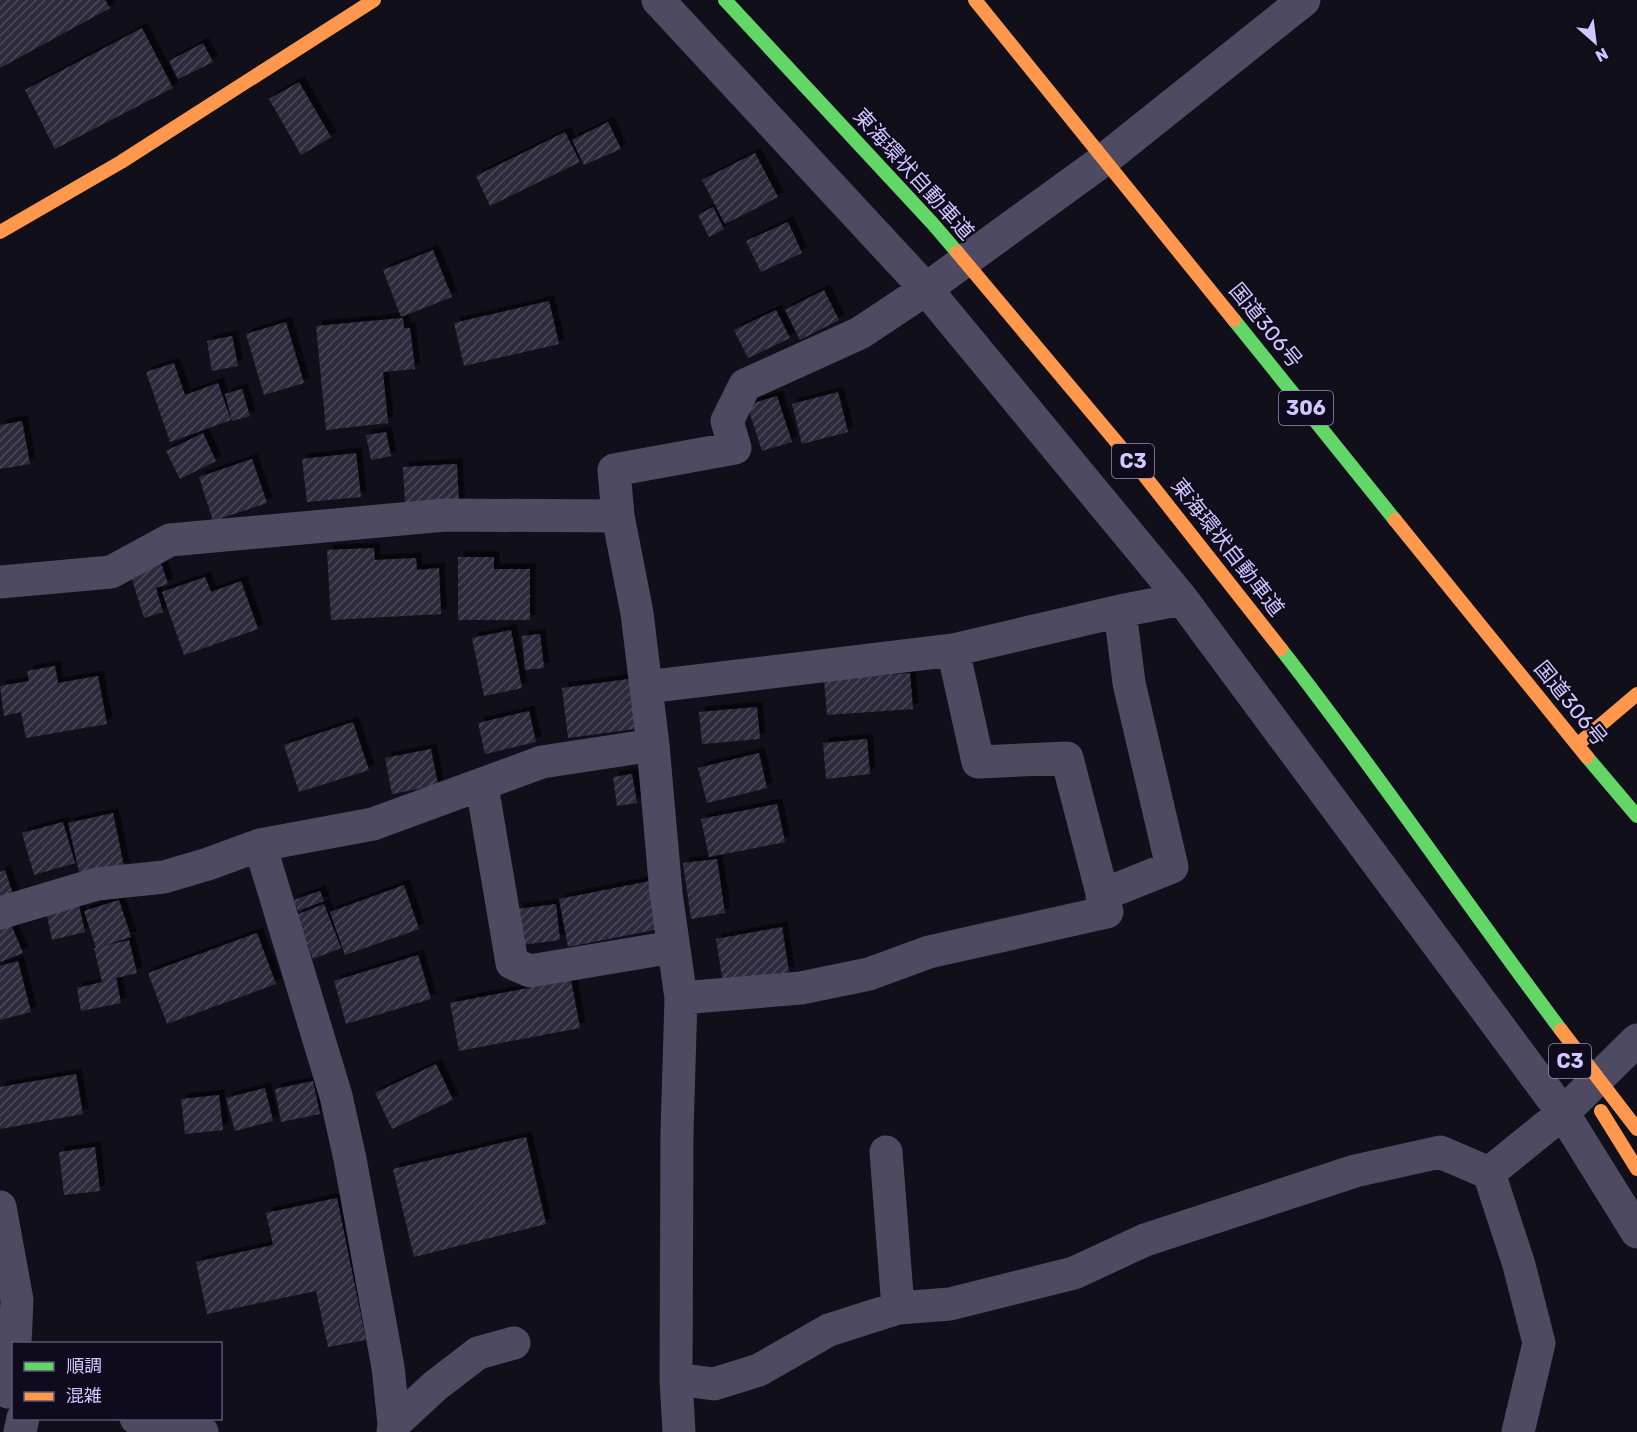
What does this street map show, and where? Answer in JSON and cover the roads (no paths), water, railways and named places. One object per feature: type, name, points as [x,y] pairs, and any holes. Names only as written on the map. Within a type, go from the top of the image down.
[{"type":"main road","points":[[0,232],[121,162],[374,0]]},
{"type":"main road","name":"東海環状自動車道","points":[[725,0],[933,224],[1140,470],[1343,728],[1503,953],[1637,1129]]},
{"type":"main road","name":"国道306号","points":[[975,0],[1577,745],[1637,816]]},
{"type":"main road","points":[[1577,745],[1637,694]]},
{"type":"main road","name":"東海環状自動車道","points":[[1503,953],[1637,1169]]},
{"type":"street","points":[[658,0],[926,290],[1182,598],[1563,1113],[1637,1232]]},
{"type":"street","points":[[679,1432],[676,1379],[677,1132],[681,998],[666,893],[653,745],[637,613],[618,516],[614,470],[735,448],[727,421],[745,385],[860,333],[926,290],[1105,159],[1304,0]]},
{"type":"street","points":[[0,582],[111,572],[170,540],[445,515],[618,516]]},
{"type":"street","points":[[646,687],[953,650],[1182,598]]},
{"type":"street","points":[[1102,895],[1172,867],[1129,683],[1120,611]]},
{"type":"street","points":[[681,998],[801,988],[869,974],[929,952],[1107,912],[1067,758],[978,762],[953,650]]},
{"type":"street","points":[[0,913],[97,884],[164,877],[261,845],[373,824],[482,786],[542,762],[653,745]]},
{"type":"street","points":[[482,786],[512,963],[530,972],[673,947]]},
{"type":"street","points":[[261,845],[336,1096],[384,1344],[394,1428]]},
{"type":"street","points":[[1489,1173],[1563,1113],[1637,1040]]},
{"type":"street","points":[[886,1152],[898,1308]]},
{"type":"street","points":[[676,1379],[714,1384],[759,1370],[829,1330],[898,1308],[950,1304],[1074,1273],[1145,1240],[1355,1171],[1440,1152],[1489,1173],[1519,1265],[1539,1342],[1518,1432]]},
{"type":"street","points":[[0,1207],[17,1300],[15,1342]]},
{"type":"street","points":[[394,1428],[435,1386],[478,1353],[514,1343]]},
{"type":"street","points":[[11,1398],[12,1383]]},
{"type":"street","points":[[141,1420],[202,1432]]}]
